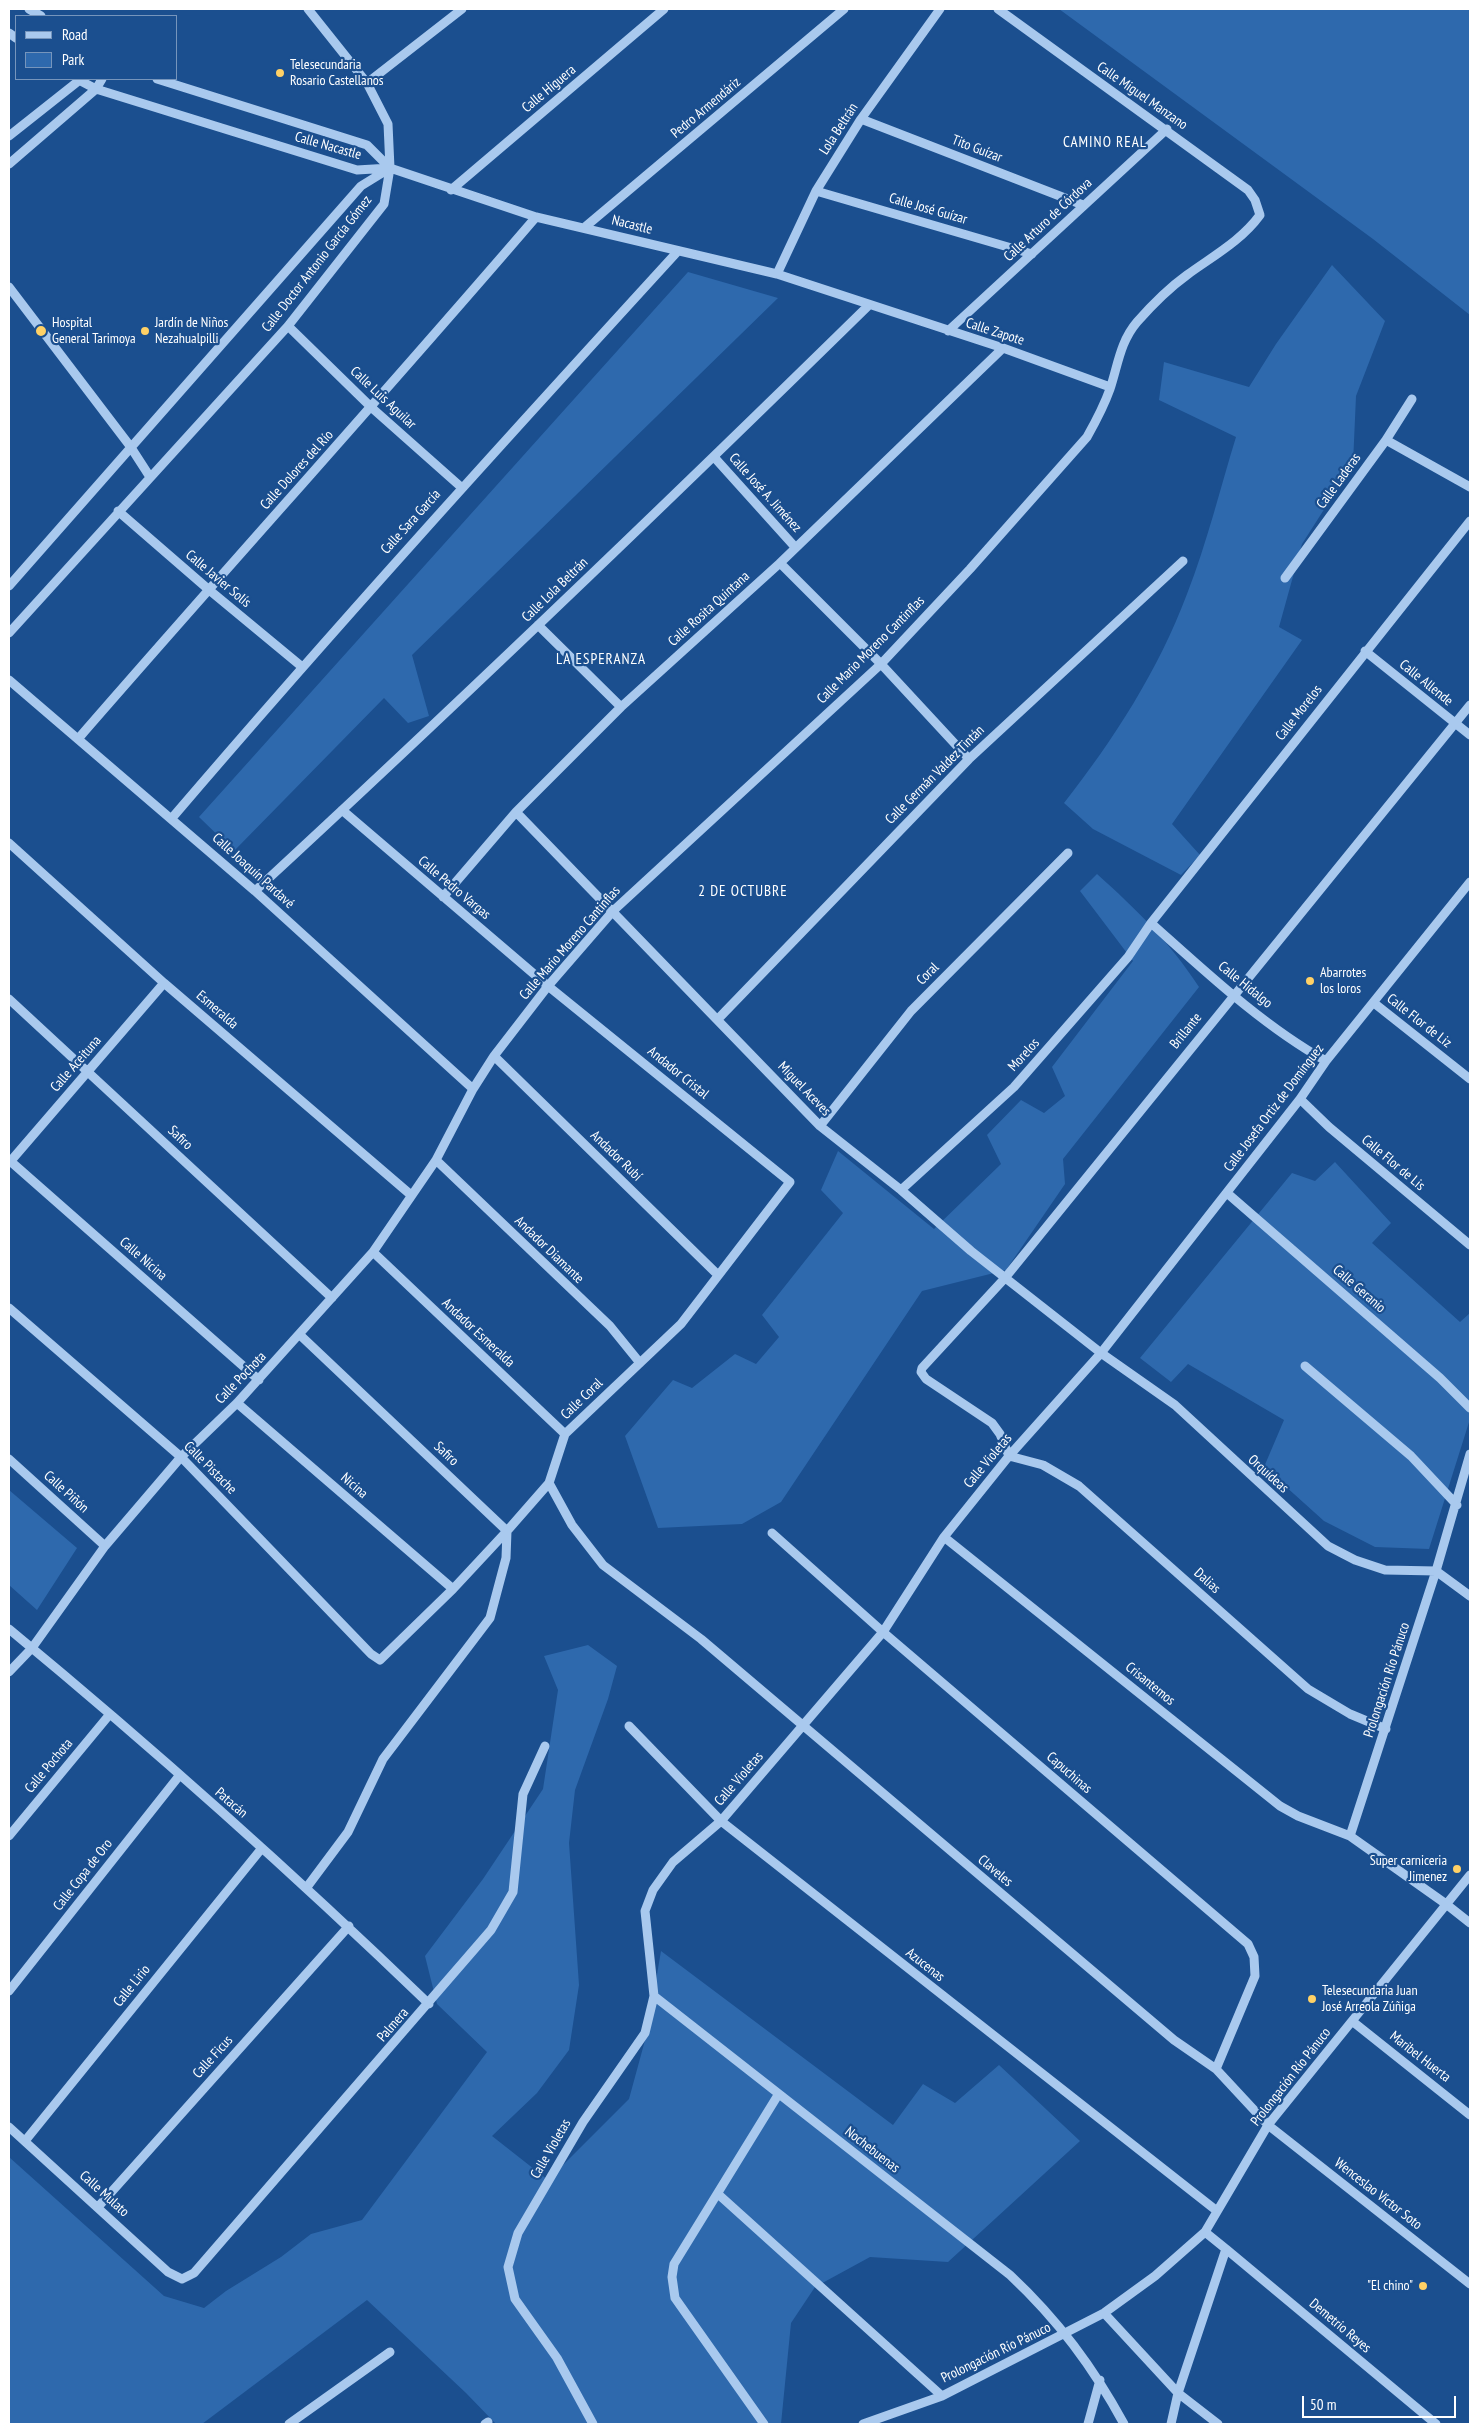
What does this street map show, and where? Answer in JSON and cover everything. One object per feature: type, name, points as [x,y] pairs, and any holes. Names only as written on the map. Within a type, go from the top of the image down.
[{"type":"street","points":[[308,9],[367,83],[388,124],[390,168]]},
{"type":"street","points":[[367,83],[462,9]]},
{"type":"street","name":"Calle Higuera","points":[[451,190],[664,9]]},
{"type":"street","name":"Pedro Armendáriz","points":[[585,227],[844,9]]},
{"type":"street","name":"Lola Beltrán","points":[[777,274],[816,191],[861,119],[940,9]]},
{"type":"street","name":"Calle Miguel Manzano","points":[[998,9],[1167,129],[1248,190],[1255,200],[1260,215]]},
{"type":"street","points":[[9,136],[79,80]]},
{"type":"street","name":"Calle Nacastle","points":[[81,80],[96,90],[357,170],[390,168]]},
{"type":"street","points":[[9,164],[96,90],[101,80]]},
{"type":"street","name":"Calle Nacastle","points":[[160,80],[367,145],[390,168]]},
{"type":"street","name":"Tito Guízar","points":[[861,119],[1083,205]]},
{"type":"street","name":"Calle Arturo de Córdova","points":[[948,331],[1167,129]]},
{"type":"street","name":"Nacastle","points":[[390,168],[536,217],[585,227],[777,274],[869,305]]},
{"type":"street","name":"Calle Doctor Antonio García Gómez","points":[[9,633],[288,326],[384,204],[390,168]]},
{"type":"street","name":"Calle Doctor Antonio García Gómez","points":[[9,586],[360,186],[390,168]]},
{"type":"street","name":"Calle José Guízar","points":[[816,191],[1032,254]]},
{"type":"street","name":"Calle Mario Moreno Cantinflas","points":[[473,1089],[494,1056],[548,986],[613,911],[881,664],[970,569],[1086,436],[1099,417],[1110,387],[1118,356],[1135,325],[1150,308],[1185,276],[1248,231],[1260,215]]},
{"type":"street","name":"Calle Dolores del Río","points":[[78,739],[208,589],[372,408],[536,217]]},
{"type":"street","name":"Calle Sara García","points":[[172,818],[302,666],[461,487],[678,251]]},
{"type":"street","points":[[9,287],[130,446],[150,477]]},
{"type":"street","name":"Calle Zapote","points":[[869,305],[1003,348],[1110,387]]},
{"type":"street","name":"Calle Lola Beltrán","points":[[255,891],[538,625],[714,457],[869,305]]},
{"type":"street","name":"Calle Luis Aguilar","points":[[288,326],[372,408],[461,487]]},
{"type":"street","name":"Calle Rosita Quintana","points":[[443,897],[516,812],[621,707],[780,563],[1003,348]]},
{"type":"street","name":"Calle Laderas","points":[[1285,578],[1386,440],[1412,399]]},
{"type":"street","points":[[1386,440],[1470,487]]},
{"type":"street","name":"Calle José A. Jiménez","points":[[714,457],[795,547]]},
{"type":"street","name":"Calle Javier Solís","points":[[118,511],[208,589],[302,666]]},
{"type":"street","name":"Calle Morelos","points":[[1151,923],[1470,521]]},
{"type":"street","name":"Calle Germán Valdez Tintán","points":[[718,1019],[969,759],[1183,561]]},
{"type":"street","points":[[780,563],[881,664],[969,759]]},
{"type":"street","points":[[538,625],[621,707]]},
{"type":"street","name":"Calle Allende","points":[[1365,651],[1470,735]]},
{"type":"street","name":"Calle Joaquín Pardavé","points":[[9,680],[255,891],[473,1089]]},
{"type":"street","name":"Brillante","points":[[1009,1456],[1000,1434],[992,1423],[926,1379],[921,1372],[922,1368],[1006,1278],[1233,995],[1456,725],[1470,705]]},
{"type":"street","name":"Calle Pedro Vargas","points":[[342,810],[548,986]]},
{"type":"street","name":"Miguel Aceves","points":[[516,812],[820,1126],[902,1190],[1006,1278],[1101,1352]]},
{"type":"street","name":"Esmeralda","points":[[9,843],[164,983],[411,1195]]},
{"type":"street","name":"Coral","points":[[820,1126],[911,1010],[1068,853]]},
{"type":"street","name":"Calle Josefa Ortiz de Domínguez","points":[[1101,1352],[1300,1099],[1326,1061],[1470,882]]},
{"type":"street","name":"Calle Hidalgo","points":[[1151,923],[1233,995],[1308,1051],[1326,1061]]},
{"type":"street","name":"Morelos","points":[[902,1190],[1014,1087],[1128,958],[1151,923]]},
{"type":"street","name":"Calle Aceituna","points":[[9,1161],[164,983]]},
{"type":"street","name":"Andador Cristal","points":[[548,986],[790,1182]]},
{"type":"street","name":"Safiro","points":[[9,999],[332,1298]]},
{"type":"street","name":"Calle Flor de Liz","points":[[1374,1003],[1470,1079]]},
{"type":"street","name":"Andador Rubí","points":[[494,1056],[718,1275]]},
{"type":"street","name":"Calle Pochota","points":[[9,1672],[32,1648],[105,1546],[181,1457],[259,1380],[373,1252],[436,1160],[473,1089]]},
{"type":"street","name":"Calle Flor de Lis","points":[[1300,1099],[1329,1127],[1470,1245]]},
{"type":"street","name":"Andador Diamante","points":[[436,1160],[610,1326],[640,1363]]},
{"type":"street","name":"Calle Nicina","points":[[9,1161],[259,1380]]},
{"type":"street","name":"Calle Coral","points":[[380,1660],[453,1589],[507,1531],[549,1482],[565,1434],[681,1324],[790,1182]]},
{"type":"street","name":"Calle Geranio","points":[[1227,1193],[1440,1378],[1470,1408]]},
{"type":"street","name":"Andador Esmeralda","points":[[373,1252],[565,1434]]},
{"type":"street","name":"Calle Pistache","points":[[9,1308],[181,1457],[371,1654],[380,1660]]},
{"type":"street","name":"Safiro","points":[[300,1335],[507,1531]]},
{"type":"street","name":"Calle Violetas","points":[[593,2424],[557,2358],[515,2299],[508,2267],[518,2233],[583,2122],[645,2033],[654,1996],[645,1911],[653,1890],[672,1862],[721,1821],[883,1632],[944,1537],[1009,1456],[1101,1352]]},
{"type":"street","name":"Orquídeas","points":[[1101,1352],[1175,1405],[1328,1546],[1355,1560],[1385,1570],[1436,1571]]},
{"type":"street","points":[[1305,1366],[1411,1456],[1457,1506]]},
{"type":"street","name":"Nicina","points":[[237,1403],[453,1589]]},
{"type":"street","name":"Prolongación Río Pánuco","points":[[1350,1836],[1457,1506],[1470,1454]]},
{"type":"street","name":"Dalias","points":[[1009,1456],[1043,1465],[1079,1486],[1308,1689],[1350,1714],[1386,1729]]},
{"type":"street","name":"Calle Piñón","points":[[9,1459],[105,1546]]},
{"type":"street","name":"Claveles","points":[[549,1482],[572,1525],[603,1565],[701,1639],[1174,2040],[1216,2070],[1268,2125]]},
{"type":"street","points":[[306,1887],[348,1832],[383,1759],[490,1618],[506,1558],[507,1531]]},
{"type":"street","name":"Capuchinas","points":[[772,1533],[883,1632],[1248,1944],[1254,1957],[1255,1976],[1216,2070]]},
{"type":"street","name":"Crisantemos","points":[[944,1537],[1280,1806],[1298,1816],[1350,1836]]},
{"type":"street","points":[[1436,1571],[1470,1596]]},
{"type":"street","name":"Patacán","points":[[9,1629],[110,1714],[306,1887],[429,2004]]},
{"type":"street","name":"Calle Pochota","points":[[9,1836],[110,1714]]},
{"type":"street","name":"Azucenas","points":[[629,1726],[721,1821],[1217,2211]]},
{"type":"street","name":"Palmera","points":[[182,2279],[194,2273],[429,2004],[491,1930],[513,1892],[524,1794],[545,1746]]},
{"type":"street","name":"Calle Copa de Oro","points":[[9,1991],[179,1776]]},
{"type":"street","points":[[1350,1836],[1470,1923]]},
{"type":"street","name":"Calle Lirio","points":[[25,2142],[262,1848]]},
{"type":"street","name":"Prolongación Río Pánuco","points":[[863,2424],[942,2396],[1104,2313],[1155,2276],[1205,2232],[1268,2125],[1470,1875]]},
{"type":"street","name":"Calle Ficus","points":[[98,2207],[349,1926]]},
{"type":"street","name":"Nochebuenas","points":[[654,1996],[1010,2275],[1039,2302],[1065,2334],[1100,2380],[1124,2424]]},
{"type":"street","name":"Maribel Huerta","points":[[1352,2021],[1470,2114]]},
{"type":"street","points":[[764,2424],[675,2298],[673,2288],[674,2264],[778,2095]]},
{"type":"street","name":"Wenceslao Víctor Soto","points":[[1268,2125],[1470,2284]]},
{"type":"street","name":"Calle Mulato","points":[[9,2127],[168,2272],[182,2279]]},
{"type":"street","points":[[718,2194],[942,2396]]},
{"type":"street","name":"Demetrio Reyes","points":[[1205,2232],[1436,2424]]},
{"type":"street","points":[[1171,2424],[1178,2393],[1226,2249]]},
{"type":"street","points":[[1104,2313],[1178,2393],[1218,2424]]},
{"type":"street","points":[[289,2424],[390,2352]]},
{"type":"street","points":[[1088,2424],[1100,2380]]},
{"type":"green space","points":[[1059,9],[1470,9],[1470,315],[1373,239]]},
{"type":"green space","points":[[1332,265],[1385,321],[1356,396],[1353,464],[1302,544],[1279,627],[1302,640],[1172,824],[1200,855],[1181,875],[1093,829],[1064,803],[1117,729],[1163,650],[1194,575],[1236,437],[1159,400],[1164,362],[1249,387],[1276,344]]},
{"type":"green space","points":[[688,272],[778,298],[412,655],[429,716],[408,723],[384,698],[234,851],[199,817]]},
{"type":"green space","points":[[1097,874],[1152,927],[1188,970],[1199,987],[1063,1159],[1065,1184],[1006,1270],[922,1291],[781,1502],[742,1524],[658,1528],[625,1436],[673,1380],[692,1388],[735,1354],[756,1364],[779,1337],[762,1315],[843,1213],[821,1190],[838,1151],[934,1229],[1001,1164],[987,1135],[1021,1100],[1044,1113],[1065,1096],[1052,1067],[1133,961],[1080,891]]},
{"type":"green space","points":[[1335,1162],[1391,1223],[1372,1243],[1460,1322],[1470,1313],[1470,1419],[1429,1549],[1375,1547],[1324,1521],[1264,1467],[1284,1420],[1188,1364],[1171,1382],[1140,1358],[1292,1173],[1315,1181]]},
{"type":"green space","points":[[9,1490],[77,1548],[37,1610],[9,1585]]},
{"type":"green space","points":[[588,1645],[617,1666],[608,1699],[575,1790],[569,1843],[579,1985],[569,2050],[537,2093],[492,2136],[548,2180],[629,2099],[647,2033],[661,1951],[893,2125],[923,2084],[955,2103],[999,2065],[1080,2141],[948,2262],[870,2257],[815,2287],[791,2323],[781,2424],[496,2424],[466,2393],[367,2300],[202,2424],[9,2424],[9,2157],[164,2296],[204,2308],[226,2291],[281,2257],[311,2234],[362,2220],[487,2052],[437,2004],[425,1956],[483,1879],[543,1789],[558,1690],[544,1656]]},
{"type":"place","name":"Telesecundaria Rosario Castellanos","points":[[280,73]]},
{"type":"place","name":"Hospital General Tarimoya","points":[[41,331]]},
{"type":"place","name":"Jardín de Niños Nezahualpilli","points":[[145,331]]},
{"type":"place","name":"Abarrotes los loros","points":[[1310,981]]},
{"type":"place","name":"Super carniceria Jimenez","points":[[1457,1869]]},
{"type":"place","name":"Telesecundaria Juan José Arreola Zúñiga","points":[[1312,1999]]},
{"type":"place","name":"\"El chino\"","points":[[1423,2286]]},
{"type":"district","name":"CAMINO REAL","points":[[1105,143]]},
{"type":"district","name":"LA ESPERANZA","points":[[601,660]]},
{"type":"district","name":"2 DE OCTUBRE","points":[[743,892]]}]
